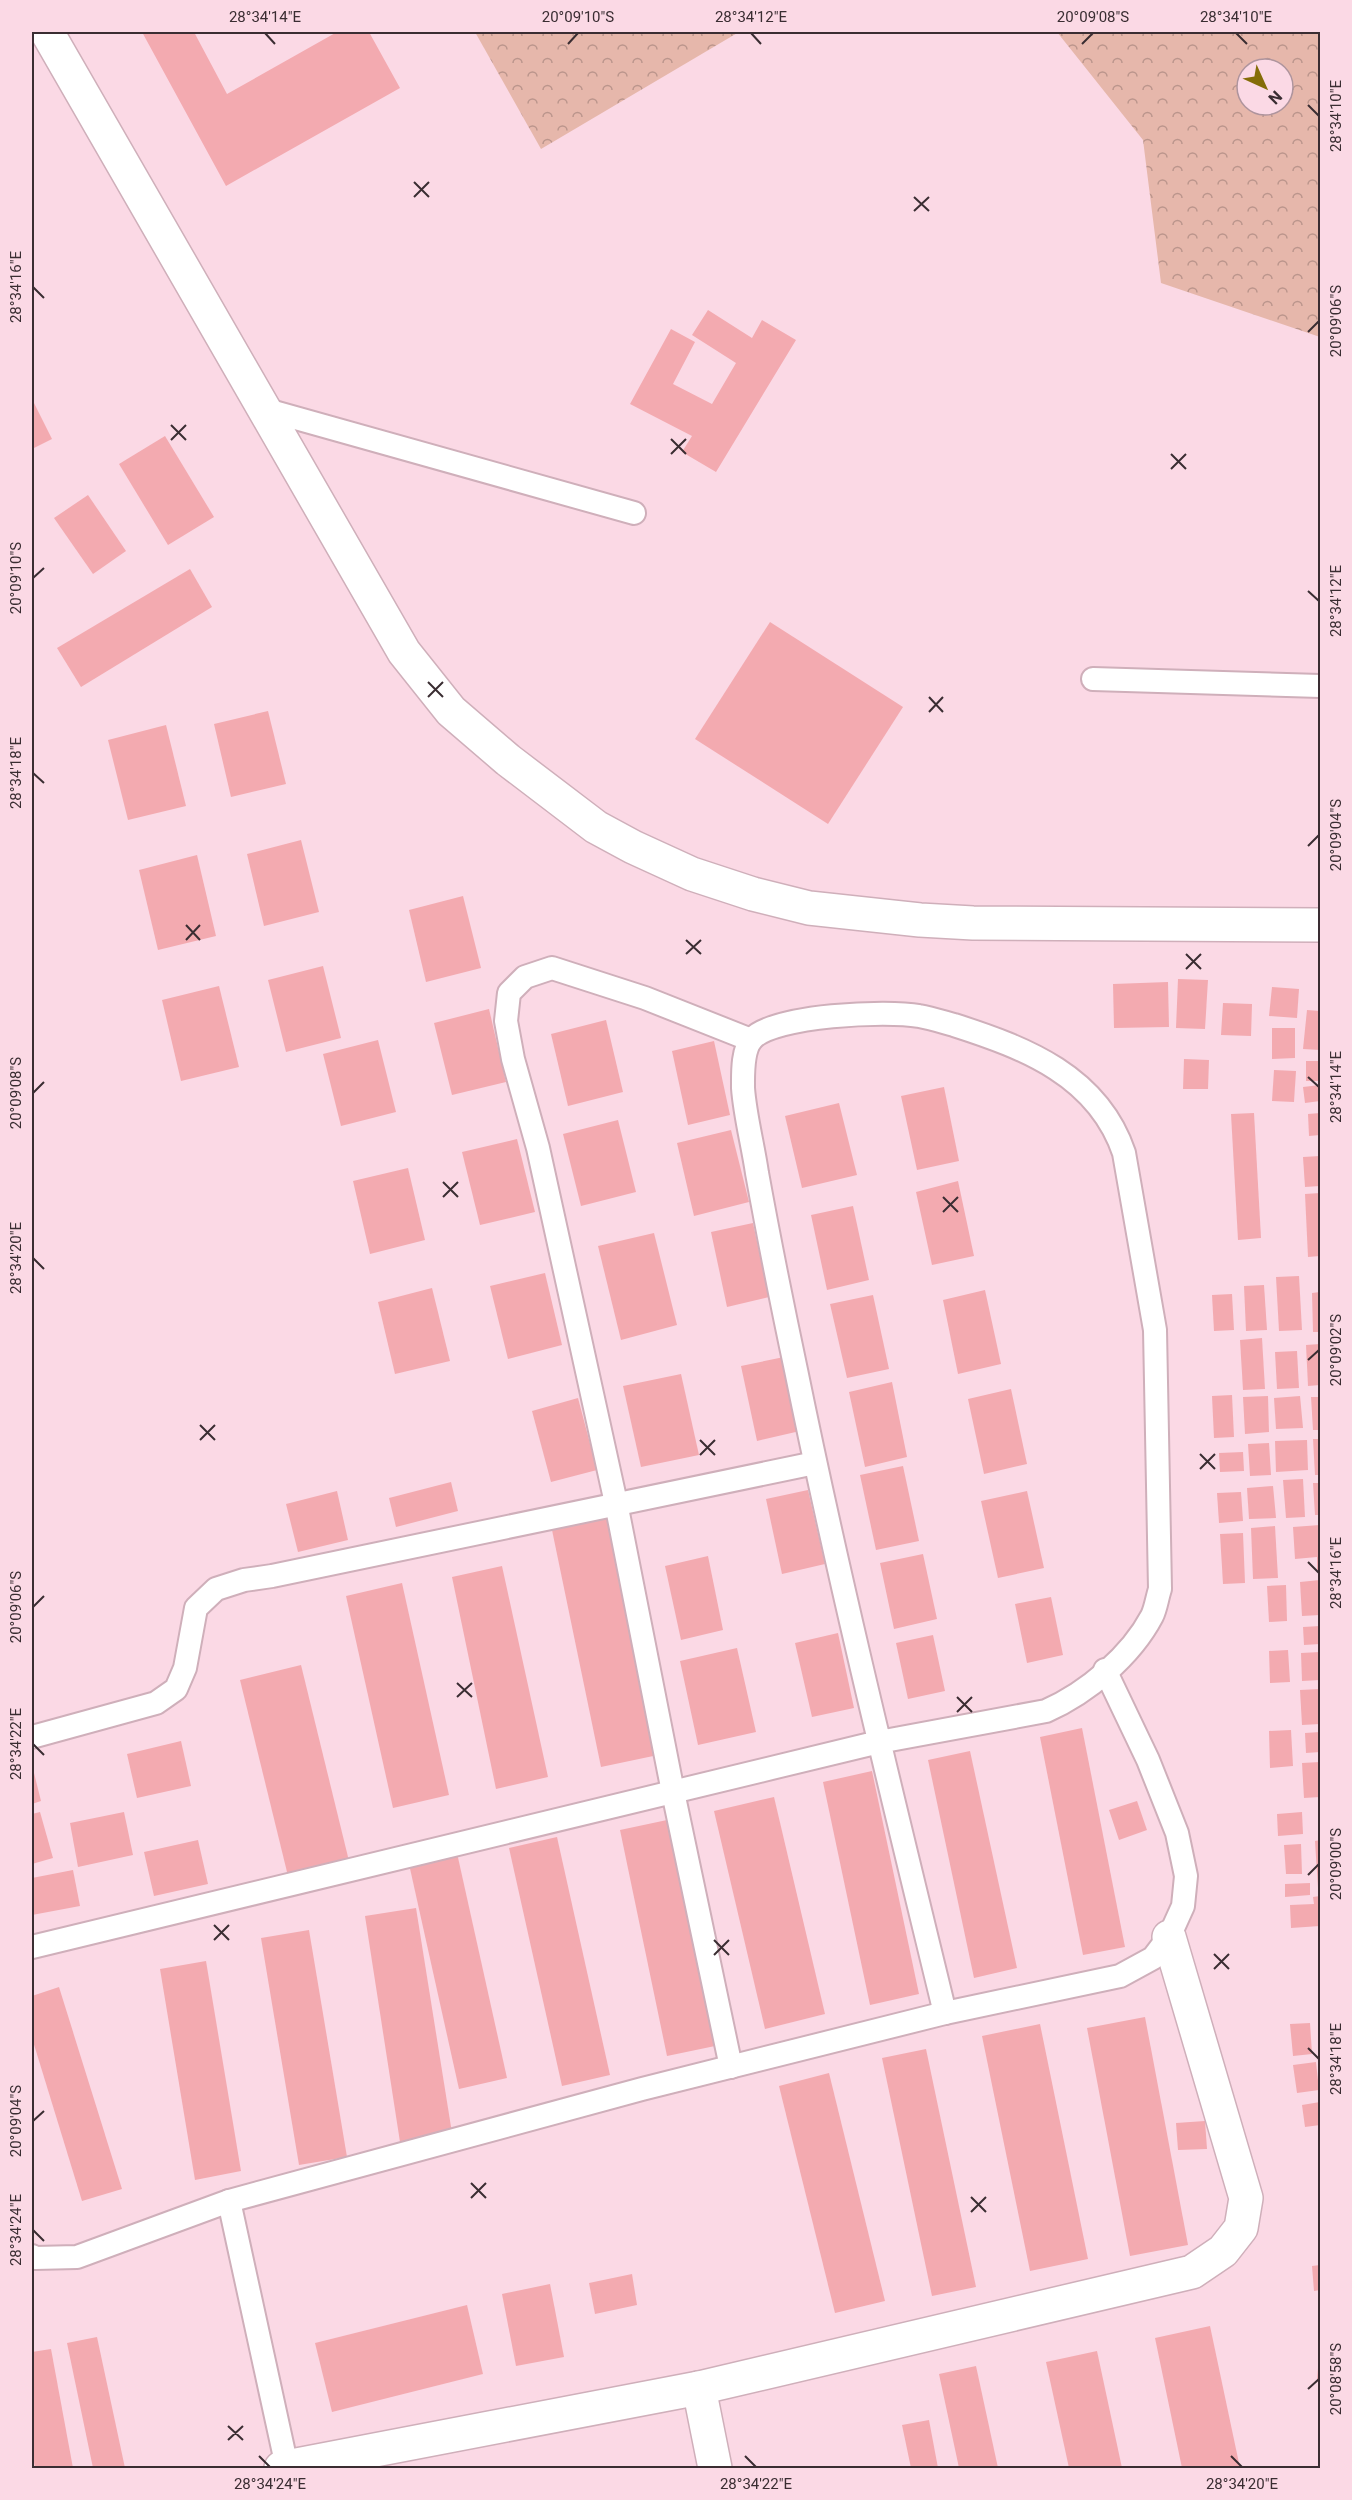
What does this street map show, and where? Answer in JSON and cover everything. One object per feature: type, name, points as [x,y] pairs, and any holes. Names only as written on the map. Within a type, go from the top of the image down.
[{"type":"street","points":[[47,32],[267,410],[404,652],[452,711],[508,760],[596,827],[633,848],[692,874],[753,894],[809,908],[863,915],[973,923],[1320,925]]},
{"type":"street","points":[[284,2468],[699,2388],[1192,2272],[1223,2251],[1241,2228],[1246,2198],[1169,1937]]},
{"type":"street","points":[[699,2388],[715,2469]]},
{"type":"lane","points":[[267,410],[634,513]]},
{"type":"lane","points":[[1093,679],[1320,686]]},
{"type":"lane","points":[[731,2067],[673,1792],[616,1503],[538,1148],[513,1059],[506,1021],[508,993],[525,977],[552,968],[645,998],[750,1040]]},
{"type":"lane","points":[[32,1947],[879,1742],[1046,1711],[1065,1703],[1126,1651],[1153,1614],[1160,1589],[1155,1330],[1131,1181],[1116,1131],[1092,1096],[1075,1080],[996,1041],[918,1015],[884,1013],[815,1018],[767,1029],[750,1040],[745,1057],[743,1091],[770,1246],[815,1463],[879,1742],[945,2013]]},
{"type":"lane","points":[[32,1737],[156,1703],[176,1689],[185,1668],[196,1608],[216,1589],[244,1580],[815,1463]]},
{"type":"lane","points":[[32,2256],[35,2258],[77,2257],[229,2201],[731,2067],[945,2013],[1120,1976],[1153,1958],[1169,1937],[1183,1906],[1186,1876],[1178,1833],[1148,1760],[1105,1671]]},
{"type":"lane","points":[[229,2201],[284,2468]]},
{"type":"green space","points":[[475,32],[739,32],[541,149]]},
{"type":"green space","points":[[1057,32],[1320,32],[1320,337],[1161,283],[1143,140]]},
{"type":"building","points":[[142,32],[194,32],[227,94],[337,32],[369,32],[400,88],[226,186]]},
{"type":"building","points":[[708,310],[752,338],[762,320],[796,340],[716,472],[682,452],[692,436],[630,404],[671,329],[695,342],[673,384],[712,404],[736,363],[692,335]]},
{"type":"building","points":[[32,399],[52,439],[32,449]]},
{"type":"building","points":[[165,436],[214,517],[168,545],[119,464]]},
{"type":"building","points":[[88,495],[126,551],[93,574],[54,518]]},
{"type":"building","points":[[190,569],[212,607],[81,687],[57,648]]},
{"type":"building","points":[[770,622],[903,707],[828,824],[695,739]]},
{"type":"building","points":[[268,711],[286,784],[231,797],[214,724]]},
{"type":"building","points":[[166,725],[186,806],[128,820],[108,740]]},
{"type":"building","points":[[301,840],[319,912],[264,926],[247,854]]},
{"type":"building","points":[[197,855],[216,936],[158,950],[139,870]]},
{"type":"building","points":[[463,896],[481,968],[426,982],[409,910]]},
{"type":"building","points":[[323,966],[341,1038],[286,1052],[268,980]]},
{"type":"building","points":[[1178,979],[1208,980],[1205,1029],[1176,1028]]},
{"type":"building","points":[[1168,982],[1169,1027],[1114,1028],[1113,984]]},
{"type":"building","points":[[219,986],[239,1067],[181,1081],[162,1000]]},
{"type":"building","points":[[1272,987],[1299,989],[1297,1018],[1269,1016]]},
{"type":"building","points":[[1223,1003],[1252,1004],[1251,1036],[1221,1035]]},
{"type":"building","points":[[489,1009],[506,1082],[452,1095],[434,1023]]},
{"type":"building","points":[[1307,1010],[1320,1011],[1320,1050],[1303,1049]]},
{"type":"building","points":[[606,1020],[623,1092],[568,1106],[551,1034]]},
{"type":"building","points":[[1272,1028],[1295,1028],[1295,1058],[1272,1059]]},
{"type":"building","points":[[378,1040],[396,1112],[341,1126],[323,1054]]},
{"type":"building","points":[[714,1041],[730,1115],[688,1125],[672,1051]]},
{"type":"building","points":[[1184,1059],[1209,1060],[1208,1089],[1183,1089]]},
{"type":"building","points":[[1306,1061],[1320,1061],[1320,1081],[1306,1081]]},
{"type":"building","points":[[1274,1070],[1296,1071],[1294,1102],[1272,1101]]},
{"type":"building","points":[[1320,1085],[1320,1101],[1305,1103],[1303,1087]]},
{"type":"building","points":[[944,1087],[959,1161],[917,1170],[901,1096]]},
{"type":"building","points":[[839,1103],[857,1175],[802,1188],[785,1116]]},
{"type":"building","points":[[1254,1113],[1261,1238],[1238,1240],[1231,1114]]},
{"type":"building","points":[[1320,1113],[1320,1135],[1309,1136],[1308,1114]]},
{"type":"building","points":[[618,1120],[636,1192],[581,1206],[563,1134]]},
{"type":"building","points":[[731,1130],[749,1202],[694,1216],[677,1143]]},
{"type":"building","points":[[517,1139],[535,1212],[480,1225],[462,1152]]},
{"type":"building","points":[[1320,1156],[1320,1186],[1305,1187],[1303,1157]]},
{"type":"building","points":[[408,1168],[425,1240],[370,1254],[353,1181]]},
{"type":"building","points":[[958,1181],[974,1256],[932,1265],[916,1192]]},
{"type":"building","points":[[1320,1193],[1320,1256],[1308,1257],[1305,1194]]},
{"type":"building","points":[[853,1206],[869,1280],[827,1290],[811,1215]]},
{"type":"building","points":[[753,1223],[769,1297],[727,1307],[711,1232]]},
{"type":"building","points":[[654,1233],[677,1325],[621,1340],[598,1246]]},
{"type":"building","points":[[545,1273],[562,1345],[508,1359],[490,1286]]},
{"type":"building","points":[[1299,1276],[1302,1330],[1279,1331],[1276,1277]]},
{"type":"building","points":[[1264,1285],[1267,1330],[1246,1331],[1244,1286]]},
{"type":"building","points":[[432,1288],[450,1361],[395,1374],[378,1302]]},
{"type":"building","points":[[985,1290],[1001,1364],[958,1374],[943,1300]]},
{"type":"building","points":[[1320,1292],[1320,1332],[1313,1332],[1312,1293]]},
{"type":"building","points":[[1232,1294],[1234,1330],[1214,1331],[1212,1295]]},
{"type":"building","points":[[873,1295],[889,1369],[847,1378],[830,1304]]},
{"type":"building","points":[[1262,1338],[1265,1389],[1243,1390],[1240,1340]]},
{"type":"building","points":[[1320,1344],[1320,1385],[1308,1386],[1306,1345]]},
{"type":"building","points":[[1297,1351],[1299,1388],[1277,1389],[1275,1352]]},
{"type":"building","points":[[784,1357],[800,1431],[757,1441],[741,1366]]},
{"type":"building","points":[[681,1374],[699,1455],[641,1467],[623,1386]]},
{"type":"building","points":[[892,1382],[907,1457],[865,1467],[849,1392]]},
{"type":"building","points":[[1011,1389],[1027,1464],[984,1474],[968,1399]]},
{"type":"building","points":[[1232,1395],[1234,1437],[1214,1438],[1212,1396]]},
{"type":"building","points":[[1268,1396],[1269,1432],[1245,1434],[1243,1397]]},
{"type":"building","points":[[1300,1396],[1303,1428],[1276,1429],[1274,1398]]},
{"type":"building","points":[[1311,1397],[1320,1397],[1320,1430],[1313,1430]]},
{"type":"building","points":[[578,1398],[597,1470],[551,1482],[532,1411]]},
{"type":"building","points":[[1313,1439],[1320,1439],[1320,1475],[1315,1475]]},
{"type":"building","points":[[1307,1440],[1308,1470],[1276,1472],[1275,1441]]},
{"type":"building","points":[[1269,1443],[1271,1475],[1250,1476],[1248,1444]]},
{"type":"building","points":[[1243,1452],[1244,1471],[1220,1472],[1219,1453]]},
{"type":"building","points":[[903,1466],[919,1541],[876,1550],[860,1475]]},
{"type":"building","points":[[1303,1479],[1305,1517],[1286,1518],[1283,1480]]},
{"type":"building","points":[[451,1482],[458,1511],[396,1527],[389,1498]]},
{"type":"building","points":[[1313,1483],[1320,1483],[1320,1515],[1315,1515]]},
{"type":"building","points":[[1273,1486],[1276,1518],[1249,1519],[1247,1488]]},
{"type":"building","points":[[808,1490],[825,1564],[782,1574],[766,1499]]},
{"type":"building","points":[[337,1491],[348,1540],[298,1552],[286,1504]]},
{"type":"building","points":[[1027,1491],[1044,1568],[998,1578],[981,1501]]},
{"type":"building","points":[[1241,1492],[1243,1521],[1219,1523],[1217,1493]]},
{"type":"building","points":[[608,1518],[658,1755],[601,1767],[552,1530]]},
{"type":"building","points":[[1320,1525],[1320,1570],[1317,1570],[1317,1557],[1295,1559],[1293,1527]]},
{"type":"building","points":[[1275,1526],[1278,1578],[1253,1579],[1251,1528]]},
{"type":"building","points":[[1243,1533],[1245,1583],[1223,1584],[1220,1534]]},
{"type":"building","points":[[923,1554],[937,1619],[894,1629],[880,1563]]},
{"type":"building","points":[[708,1556],[723,1630],[681,1640],[665,1566]]},
{"type":"building","points":[[502,1566],[548,1777],[496,1789],[452,1577]]},
{"type":"building","points":[[1320,1580],[1320,1615],[1302,1616],[1300,1582]]},
{"type":"building","points":[[402,1583],[449,1795],[393,1808],[346,1596]]},
{"type":"building","points":[[1286,1585],[1287,1621],[1269,1622],[1267,1586]]},
{"type":"building","points":[[1051,1597],[1063,1655],[1027,1663],[1015,1604]]},
{"type":"building","points":[[1320,1626],[1320,1644],[1304,1645],[1303,1627]]},
{"type":"building","points":[[838,1633],[854,1708],[812,1717],[795,1643]]},
{"type":"building","points":[[933,1635],[945,1691],[908,1699],[896,1643]]},
{"type":"building","points":[[737,1648],[756,1732],[698,1745],[680,1661]]},
{"type":"building","points":[[1288,1650],[1290,1682],[1270,1683],[1269,1651]]},
{"type":"building","points":[[1320,1652],[1320,1680],[1302,1681],[1301,1653]]},
{"type":"building","points":[[301,1665],[349,1861],[288,1876],[240,1680]]},
{"type":"building","points":[[1320,1689],[1320,1724],[1302,1725],[1300,1690]]},
{"type":"building","points":[[1082,1728],[1125,1947],[1083,1955],[1040,1737]]},
{"type":"building","points":[[1291,1730],[1293,1766],[1270,1768],[1269,1731]]},
{"type":"building","points":[[1320,1732],[1320,1752],[1306,1753],[1305,1733]]},
{"type":"building","points":[[181,1741],[191,1786],[137,1798],[127,1754]]},
{"type":"building","points":[[970,1751],[1017,1968],[974,1978],[928,1760]]},
{"type":"building","points":[[1320,1762],[1320,1797],[1304,1798],[1302,1763]]},
{"type":"building","points":[[32,1765],[41,1801],[32,1804]]},
{"type":"building","points":[[872,1771],[919,1994],[870,2005],[823,1782]]},
{"type":"building","points":[[774,1797],[825,2014],[765,2029],[714,1811]]},
{"type":"building","points":[[1137,1801],[1147,1830],[1119,1840],[1109,1810]]},
{"type":"building","points":[[40,1812],[53,1858],[32,1864],[32,1814]]},
{"type":"building","points":[[124,1812],[133,1855],[78,1867],[70,1823]]},
{"type":"building","points":[[1302,1812],[1303,1834],[1278,1836],[1277,1814]]},
{"type":"building","points":[[667,1820],[715,2046],[667,2056],[620,1830]]},
{"type":"building","points":[[557,1837],[610,2075],[562,2086],[509,1848]]},
{"type":"building","points":[[198,1840],[208,1884],[154,1896],[144,1852]]},
{"type":"building","points":[[1320,1840],[1320,1888],[1318,1888],[1315,1841]]},
{"type":"building","points":[[1301,1844],[1302,1874],[1286,1874],[1284,1845]]},
{"type":"building","points":[[457,1853],[507,2078],[459,2089],[409,1864]]},
{"type":"building","points":[[73,1870],[80,1906],[32,1915],[32,1878]]},
{"type":"building","points":[[1310,1883],[1310,1895],[1285,1897],[1285,1884]]},
{"type":"building","points":[[1320,1896],[1320,1926],[1291,1928],[1290,1905],[1314,1904],[1313,1897]]},
{"type":"building","points":[[416,1908],[452,2133],[400,2142],[365,1916]]},
{"type":"building","points":[[309,1930],[347,2157],[299,2165],[261,1938]]},
{"type":"building","points":[[206,1961],[241,2171],[195,2180],[160,1969]]},
{"type":"building","points":[[59,1987],[122,2189],[82,2201],[32,2038],[32,1996]]},
{"type":"building","points":[[1145,2017],[1188,2245],[1130,2256],[1087,2028]]},
{"type":"building","points":[[1310,2023],[1312,2054],[1293,2056],[1290,2024]]},
{"type":"building","points":[[1040,2024],[1088,2259],[1030,2271],[982,2036]]},
{"type":"building","points":[[926,2049],[976,2287],[932,2296],[882,2058]]},
{"type":"building","points":[[1316,2062],[1319,2090],[1297,2093],[1293,2065]]},
{"type":"building","points":[[829,2073],[885,2301],[835,2313],[779,2086]]},
{"type":"building","points":[[1320,2102],[1320,2125],[1305,2127],[1302,2105]]},
{"type":"building","points":[[1205,2121],[1207,2149],[1178,2150],[1176,2123]]},
{"type":"building","points":[[1320,2265],[1320,2290],[1314,2291],[1312,2266]]},
{"type":"building","points":[[632,2274],[637,2305],[595,2314],[589,2283]]},
{"type":"building","points":[[550,2284],[564,2357],[516,2366],[502,2294]]},
{"type":"building","points":[[467,2305],[483,2374],[332,2412],[315,2343]]},
{"type":"building","points":[[1210,2326],[1240,2468],[1182,2468],[1155,2338]]},
{"type":"building","points":[[97,2337],[125,2468],[93,2468],[67,2343]]},
{"type":"building","points":[[51,2349],[73,2468],[35,2468],[32,2451],[32,2352]]},
{"type":"building","points":[[1097,2351],[1122,2468],[1069,2468],[1046,2362]]},
{"type":"building","points":[[1319,2355],[1320,2381],[1317,2381]]},
{"type":"building","points":[[976,2366],[998,2468],[959,2468],[939,2374]]},
{"type":"building","points":[[929,2420],[938,2468],[911,2468],[902,2425]]}]
